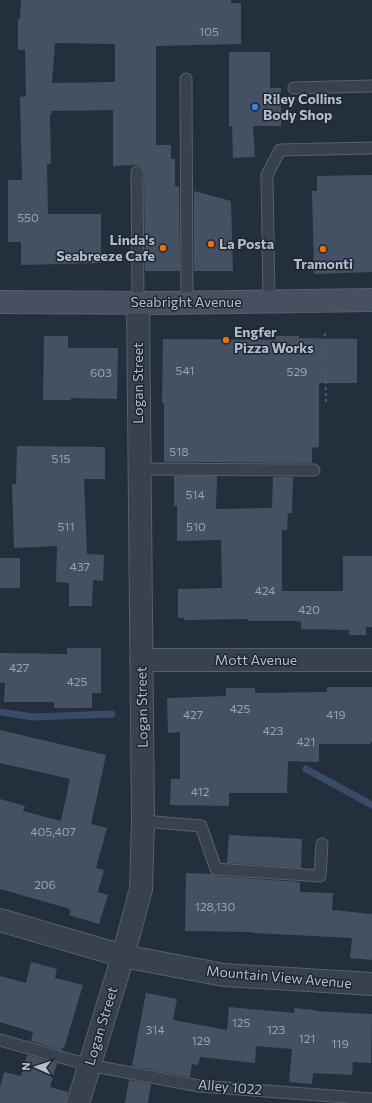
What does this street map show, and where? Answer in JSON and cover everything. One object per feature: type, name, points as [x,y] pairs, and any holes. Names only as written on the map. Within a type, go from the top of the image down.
[{"type":"main road","name":"Seabright Avenue","points":[[0,302],[269,302],[372,300]]},
{"type":"street","name":"Logan Street","points":[[78,1103],[123,956],[141,889],[143,821],[138,302]]},
{"type":"street","name":"Mott Avenue","points":[[141,660],[372,660]]},
{"type":"street","name":"Mountain View Avenue","points":[[0,920],[123,956],[224,975],[372,984]]},
{"type":"lane","points":[[186,79],[186,302]]},
{"type":"lane","points":[[294,88],[372,86]]},
{"type":"lane","points":[[269,302],[267,175],[280,150],[372,148]]},
{"type":"lane","points":[[136,172],[138,302]]},
{"type":"lane","points":[[139,469],[314,470]]},
{"type":"lane","points":[[143,821],[201,826],[216,869],[320,876],[322,844]]},
{"type":"lane","name":"Alley 1022","points":[[0,1040],[89,1065],[199,1086],[372,1099]]},
{"type":"path","points":[[325,333],[326,404]]},
{"type":"building","points":[[21,0],[231,0],[231,3],[241,3],[241,44],[156,46],[156,145],[171,145],[171,159],[175,159],[175,186],[179,187],[180,271],[145,271],[144,172],[141,166],[137,165],[113,166],[113,110],[51,111],[52,114],[50,114],[51,164],[47,164],[48,214],[101,214],[101,263],[21,265],[21,242],[8,242],[8,180],[22,180],[20,97],[26,96],[25,50],[18,50],[18,19],[20,19]],"holes":[[[55,43],[115,44],[115,82],[52,83]]]},
{"type":"building","name":"Riley Collins Body Shop","points":[[229,52],[270,52],[270,88],[281,88],[281,126],[253,126],[255,157],[233,158],[232,126],[229,126]]},
{"type":"building","points":[[372,175],[372,272],[314,274],[312,191],[317,191],[317,176]]},
{"type":"building","name":"La Posta","points":[[194,191],[231,201],[233,271],[194,271]]},
{"type":"building","points":[[44,336],[68,336],[68,348],[118,348],[117,399],[71,398],[71,400],[43,400]]},
{"type":"building","points":[[276,336],[357,339],[357,383],[319,383],[319,447],[312,448],[312,463],[164,462],[164,403],[162,403],[163,339],[276,340]]},
{"type":"building","points":[[17,446],[105,447],[105,479],[84,479],[87,554],[104,555],[103,581],[93,580],[92,606],[69,606],[69,583],[56,582],[57,546],[14,548],[12,484],[16,484]]},
{"type":"building","points":[[174,476],[217,476],[216,509],[272,508],[273,477],[293,477],[292,513],[288,513],[287,530],[282,530],[282,591],[343,591],[343,556],[372,556],[372,627],[366,627],[366,635],[349,635],[349,630],[301,629],[301,622],[294,621],[248,621],[248,619],[184,620],[184,618],[178,618],[178,589],[222,588],[221,540],[177,541],[177,506],[174,506]]},
{"type":"building","points":[[0,558],[20,558],[20,588],[0,588]]},
{"type":"building","points":[[67,648],[101,648],[101,693],[92,693],[92,708],[54,708],[54,702],[4,702],[5,683],[0,683],[0,653],[67,654]]},
{"type":"building","points":[[327,687],[372,687],[372,742],[370,742],[370,744],[319,744],[319,762],[288,761],[287,793],[229,793],[229,806],[170,805],[171,779],[180,779],[180,732],[168,733],[167,698],[226,696],[226,688],[255,688],[255,693],[327,692]]},
{"type":"building","points":[[0,730],[106,755],[91,824],[107,828],[96,868],[104,870],[98,892],[108,895],[99,924],[69,915],[71,910],[67,908],[0,889],[0,799],[25,806],[23,811],[61,821],[70,779],[0,763]]},
{"type":"building","points":[[229,835],[302,839],[301,868],[227,863]]},
{"type":"building","points":[[186,873],[300,882],[300,892],[333,893],[332,910],[372,914],[372,960],[350,958],[352,938],[252,932],[185,931]]},
{"type":"building","points":[[31,962],[57,969],[55,978],[83,985],[64,1048],[61,1050],[31,1041],[33,1032],[0,1022],[0,976],[26,983]]},
{"type":"building","points":[[146,993],[177,999],[173,1020],[227,1030],[229,1007],[294,1013],[294,1008],[315,1011],[372,1014],[371,1063],[353,1062],[352,1075],[313,1073],[312,1084],[289,1082],[292,1049],[256,1046],[255,1063],[200,1057],[198,1065],[192,1064],[190,1077],[132,1066]]},
{"type":"building","points":[[27,1055],[57,1063],[50,1087],[68,1092],[66,1103],[0,1103],[0,1088],[4,1072],[21,1076]]},
{"type":"building","points":[[129,1080],[151,1084],[148,1103],[125,1103]]},
{"type":"waterway","points":[[0,712],[33,717],[112,714]]},
{"type":"waterway","points":[[306,769],[372,805]]},
{"type":"place","name":"Riley Collins Body Shop","points":[[255,107]]},
{"type":"place","name":"La Posta","points":[[211,244]]},
{"type":"place","name":"Linda's Seabreeze Cafe","points":[[163,248]]},
{"type":"place","name":"Tramonti","points":[[323,249]]},
{"type":"place","name":"Engfer Pizza Works","points":[[226,340]]}]
